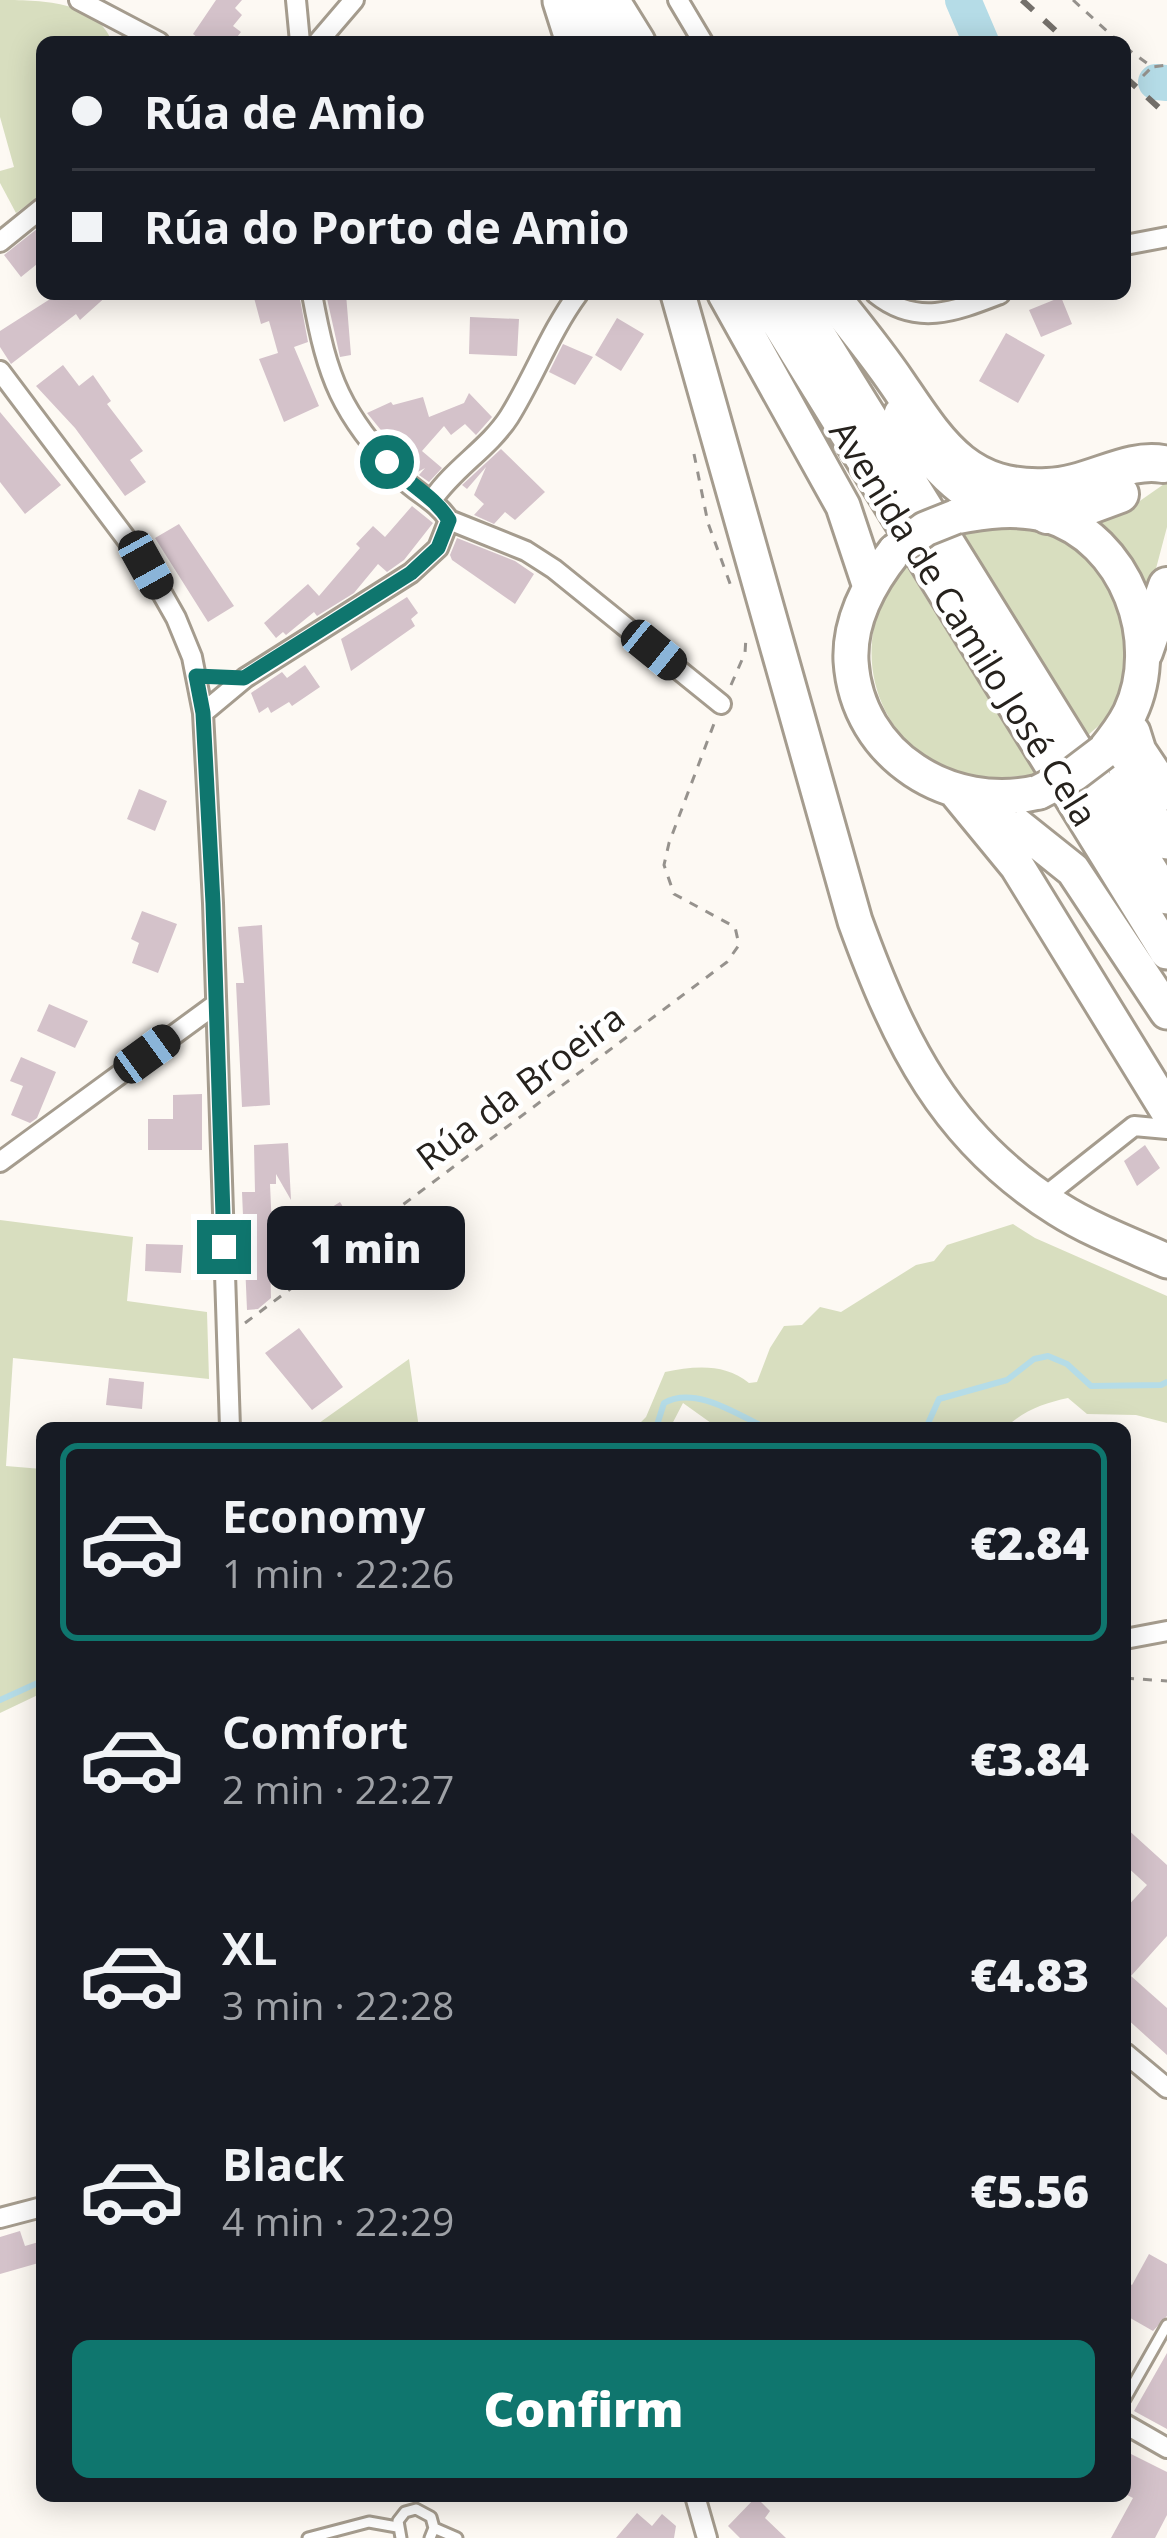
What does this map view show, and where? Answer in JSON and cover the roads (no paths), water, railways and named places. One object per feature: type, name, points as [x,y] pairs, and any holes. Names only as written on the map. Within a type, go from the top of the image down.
[{"type":"highway","points":[[559,0],[571,36]]},
{"type":"highway","points":[[559,0],[580,36]]},
{"type":"highway","points":[[578,0],[601,36]]},
{"type":"highway","points":[[612,0],[634,36]]},
{"type":"highway","points":[[680,300],[850,902],[882,996],[914,1060],[955,1123],[1005,1172],[1061,1212],[1167,1261]]},
{"type":"highway","points":[[727,300],[843,506],[870,587]]},
{"type":"highway","name":"Avenida de Camilo José Cela","points":[[765,300],[1167,952]]},
{"type":"highway","name":"Avenida de Camilo José Cela","points":[[798,300],[1167,897]]},
{"type":"highway","points":[[833,300],[926,456],[960,490],[994,510]]},
{"type":"highway","points":[[834,300],[924,425],[964,468],[980,477],[1046,488],[1092,480],[1141,460],[1165,462]]},
{"type":"highway","points":[[1165,462],[1100,503],[1047,515],[994,510],[955,517],[925,529],[896,551],[870,587],[854,630],[851,659],[866,716],[907,765],[970,795],[1073,870],[1167,1012]]},
{"type":"highway","points":[[1047,515],[1106,553],[1139,617],[1144,652]]},
{"type":"highway","points":[[970,795],[1017,798],[1040,792],[1074,774],[1116,734],[1167,586]]},
{"type":"highway","points":[[1116,734],[1139,751],[1167,793]]},
{"type":"highway","points":[[1116,734],[1131,784],[1167,842]]},
{"type":"highway","points":[[970,795],[1167,1111]]},
{"type":"street","points":[[80,0],[128,34]]},
{"type":"street","points":[[296,0],[299,36]]},
{"type":"street","points":[[323,36],[354,0]]},
{"type":"street","points":[[678,0],[699,36]]},
{"type":"street","points":[[2,237],[36,212]]},
{"type":"street","points":[[1131,244],[1167,237]]},
{"type":"street","points":[[313,300],[324,361],[346,410],[407,483],[433,500],[449,520],[526,551],[554,569],[721,704]]},
{"type":"street","points":[[433,500],[445,481],[507,420],[574,300]]},
{"type":"street","points":[[883,300],[893,308],[929,316],[981,300]]},
{"type":"street","points":[[0,371],[146,565],[176,618],[196,676],[203,713],[230,1422]]},
{"type":"street","points":[[203,713],[244,678],[411,573],[438,548],[449,520]]},
{"type":"street","points":[[196,676],[244,678]]},
{"type":"street","points":[[3,1156],[216,1004]]},
{"type":"street","points":[[1042,1198],[1134,1126],[1167,1129]]},
{"type":"street","points":[[1131,1638],[1167,1631]]},
{"type":"street","points":[[1131,2058],[1167,2088]]},
{"type":"street","points":[[0,2218],[36,2209]]},
{"type":"street","points":[[1131,2427],[1167,2448]]},
{"type":"street","points":[[697,2502],[707,2538]]},
{"type":"lane","points":[[1131,2388],[1167,2325]]},
{"type":"lane","points":[[308,2538],[370,2522],[399,2533],[401,2516],[416,2509],[427,2512],[432,2533],[458,2538]]},
{"type":"waterway","points":[[963,0],[978,36]]},
{"type":"waterway","points":[[1156,82],[1167,83]]},
{"type":"waterway","points":[[929,1422],[939,1399],[1007,1380],[1034,1359],[1048,1356],[1067,1364],[1091,1386],[1167,1382]]},
{"type":"waterway","points":[[658,1422],[664,1403],[689,1397],[754,1422]]},
{"type":"waterway","points":[[0,1700],[36,1684]]},
{"type":"railway","points":[[1022,0],[1061,36]]},
{"type":"railway","points":[[1131,82],[1167,115]]}]
